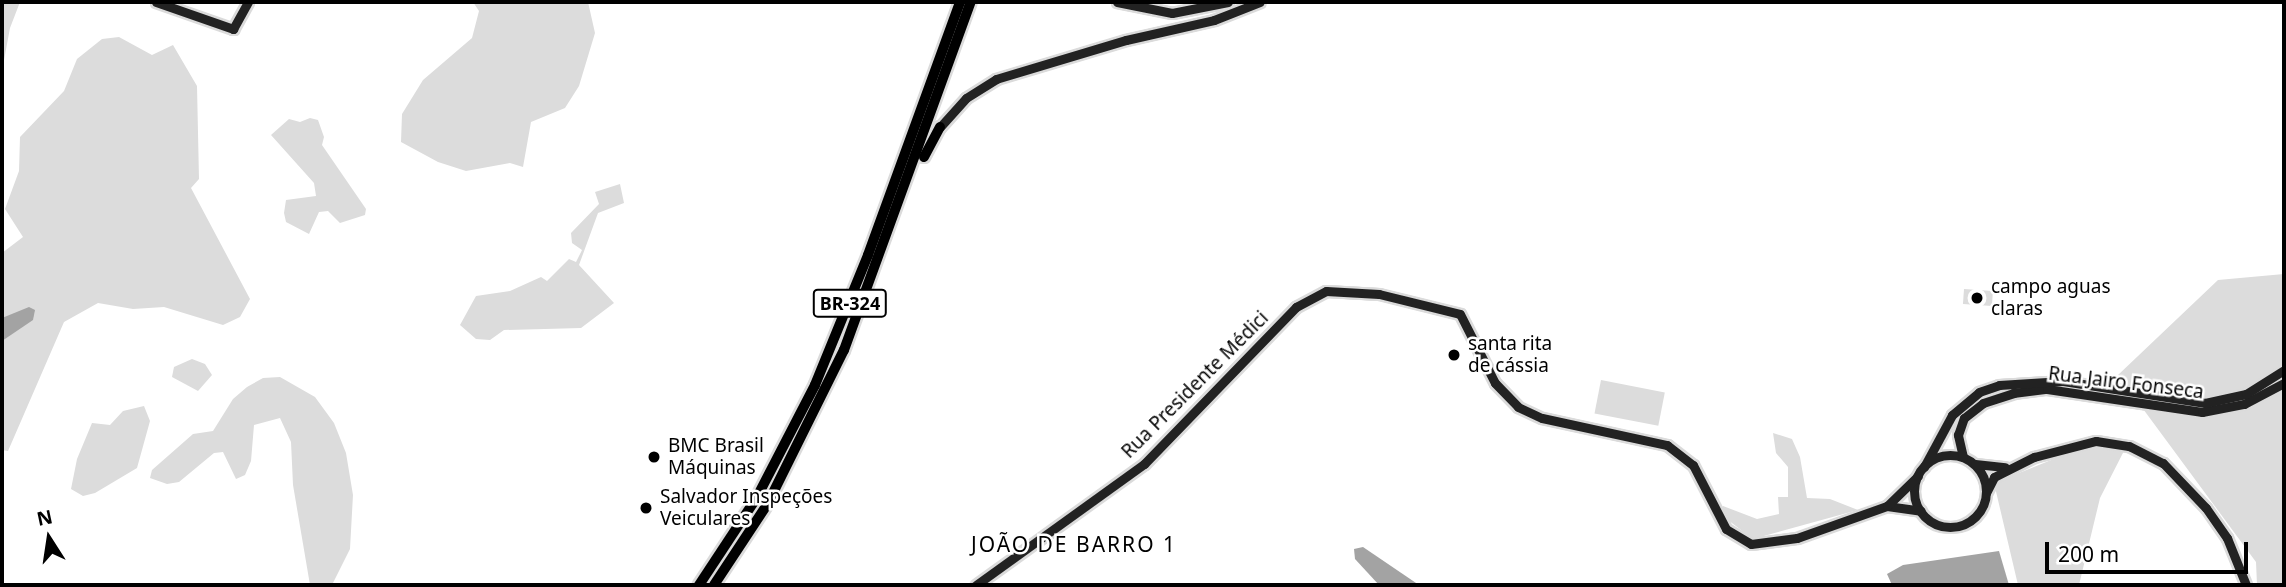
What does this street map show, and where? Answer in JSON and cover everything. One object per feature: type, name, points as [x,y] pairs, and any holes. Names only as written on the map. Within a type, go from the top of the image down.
[{"type":"highway","name":"BR-324","points":[[699,585],[757,497],[819,375],[868,256],[960,2]]},
{"type":"highway","name":"BR-324","points":[[714,585],[796,452],[870,285],[971,2]]},
{"type":"highway","points":[[870,285],[882,270],[927,148],[940,127]]},
{"type":"main road","points":[[156,2],[233,29],[248,2]]},
{"type":"main road","points":[[1116,2],[1135,9],[1172,13],[1228,2]]},
{"type":"main road","points":[[940,127],[966,98],[996,79],[1260,2]]},
{"type":"main road","name":"Rua Presidente Médici","points":[[976,584],[1144,464],[1312,296],[1343,289],[1460,314],[1495,383],[1518,407],[1542,418],[1667,445],[1693,465],[1720,522],[1745,541],[1776,543],[1887,506]]},
{"type":"main road","name":"Rua Jairo Fonseca","points":[[1924,467],[1952,415],[1975,395],[1999,385],[2060,380],[2205,403],[2246,394],[2284,370]]},
{"type":"main road","name":"Rua Jairo Fonseca","points":[[1963,457],[1957,441],[1964,418],[1983,403],[2013,393],[2047,389],[2202,412],[2256,400],[2284,383]]},
{"type":"main road","points":[[1887,506],[1924,467],[1942,456],[1963,457],[1988,468],[2011,466],[2091,441],[2135,448],[2163,463],[2206,508],[2231,545],[2246,585]]},
{"type":"main road","points":[[1974,464],[1986,482],[1986,493]]},
{"type":"main road","points":[[1887,506],[1920,511],[1936,524],[1955,527],[1980,512],[1993,478],[2011,466]]},
{"type":"main road","points":[[1918,476],[1914,494],[1920,511]]},
{"type":"shaded area","points":[[2,2],[20,2],[10,28],[2,71]]},
{"type":"shaded area","points":[[473,2],[588,2],[595,33],[579,86],[565,108],[531,122],[523,167],[510,163],[466,171],[438,162],[401,142],[402,114],[423,80],[472,38],[479,11]]},
{"type":"shaded area","points":[[119,37],[152,55],[173,45],[197,86],[199,179],[191,188],[250,299],[240,317],[223,325],[164,307],[133,309],[98,303],[64,322],[8,451],[2,450],[2,253],[23,237],[5,209],[19,171],[20,137],[64,91],[77,59],[102,39]]},
{"type":"shaded area","points":[[310,118],[318,120],[324,137],[322,145],[366,209],[365,215],[340,223],[328,211],[319,212],[309,234],[286,222],[284,213],[286,200],[316,196],[314,183],[271,135],[289,119],[300,122]]},
{"type":"shaded area","points":[[620,184],[624,203],[598,213],[579,265],[614,303],[581,328],[504,330],[490,340],[476,339],[460,325],[476,296],[510,291],[541,277],[547,281],[569,259],[576,262],[582,250],[572,243],[571,233],[599,204],[595,192]]},
{"type":"shaded area","points":[[2284,274],[2284,585],[2257,585],[2256,562],[2118,375],[2218,280]]},
{"type":"shaded area","name":"campo aguas claras","points":[[1964,289],[1993,291],[1992,306],[1963,304]]},
{"type":"shaded area","points":[[29,307],[35,310],[33,320],[2,341],[2,318]]},
{"type":"shaded area","points":[[192,359],[205,364],[212,375],[198,391],[172,377],[174,367]]},
{"type":"shaded area","points":[[280,377],[315,397],[334,423],[346,453],[353,495],[350,549],[332,585],[310,585],[293,485],[291,442],[280,418],[254,425],[251,461],[245,475],[236,479],[223,452],[214,453],[179,482],[167,484],[150,478],[152,470],[193,434],[213,431],[233,399],[247,387],[263,378]]},
{"type":"shaded area","points":[[1601,380],[1665,392],[1658,426],[1595,413]]},
{"type":"shaded area","points":[[144,406],[150,421],[137,468],[95,493],[83,496],[71,489],[77,459],[92,423],[110,425],[123,411]]},
{"type":"shaded area","points":[[1773,433],[1792,439],[1800,457],[1807,498],[1830,499],[1858,510],[1753,539],[1720,514],[1723,506],[1757,519],[1779,514],[1778,497],[1788,497],[1788,467],[1776,453]]},
{"type":"shaded area","points":[[2126,447],[2100,498],[2079,585],[2018,585],[1994,483],[2081,448]]},
{"type":"shaded area","points":[[1363,547],[1419,585],[1379,585],[1355,559],[1354,549]]},
{"type":"shaded area","points":[[1999,551],[2009,585],[1892,585],[1887,574],[1903,565]]},
{"type":"place","name":"campo aguas claras","points":[[1977,298]]},
{"type":"place","name":"santa rita de cássia","points":[[1454,355]]},
{"type":"place","name":"BMC Brasil Máquinas","points":[[654,457]]},
{"type":"place","name":"Salvador Inspeções Veiculares","points":[[646,508]]},
{"type":"district","name":"JOÃO DE BARRO 1","points":[[1074,544]]}]
